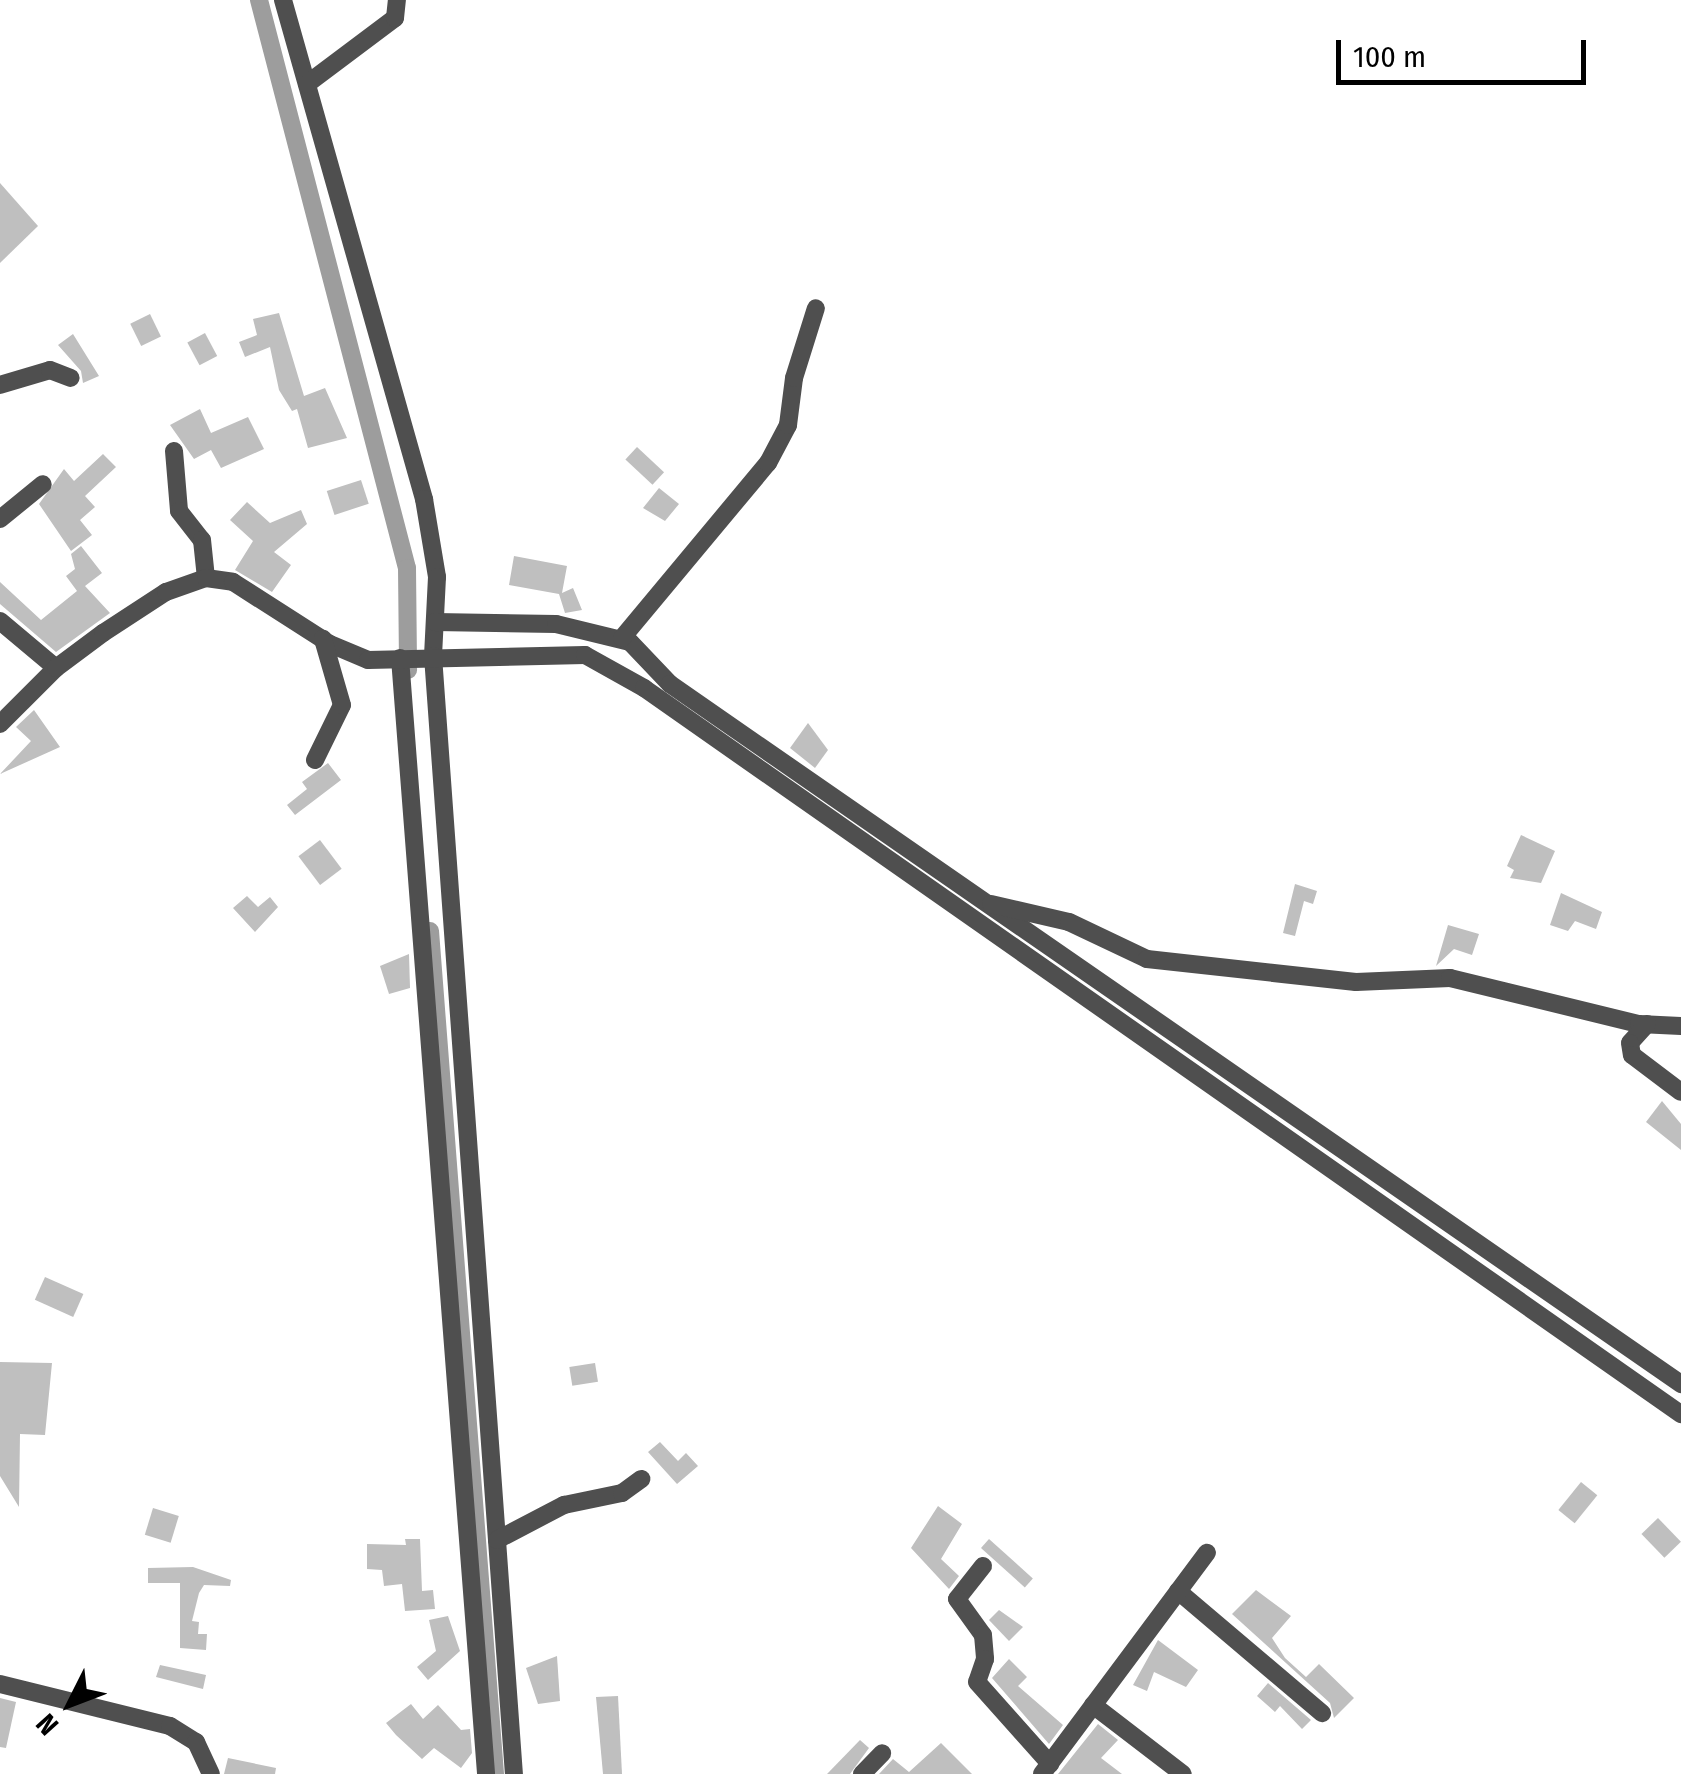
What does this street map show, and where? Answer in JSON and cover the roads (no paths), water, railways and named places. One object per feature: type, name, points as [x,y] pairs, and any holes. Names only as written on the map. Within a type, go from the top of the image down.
[{"type":"street","points":[[283,0],[424,499],[437,577],[435,622],[418,657],[486,1774]]},
{"type":"street","points":[[307,84],[395,18],[397,0]]},
{"type":"street","points":[[622,638],[768,463],[788,425],[794,378],[816,308]]},
{"type":"street","points":[[0,385],[50,370],[71,378]]},
{"type":"street","points":[[174,451],[179,511],[202,540],[206,578]]},
{"type":"street","points":[[0,518],[43,484]]},
{"type":"street","points":[[0,724],[56,668],[166,592],[206,578],[233,582],[323,639],[368,660],[540,652],[585,656],[616,668],[1681,1414]]},
{"type":"street","points":[[0,621],[56,668]]},
{"type":"street","points":[[435,622],[556,624],[622,638],[670,684],[1681,1384]]},
{"type":"street","points":[[315,760],[342,705],[323,639]]},
{"type":"street","points":[[418,657],[514,1774]]},
{"type":"street","points":[[990,904],[1070,922],[1147,958],[1356,982],[1450,978],[1647,1024],[1681,1026]]},
{"type":"street","points":[[1647,1024],[1630,1043],[1632,1055],[1681,1092]]},
{"type":"street","points":[[496,1540],[564,1505],[622,1493],[641,1479]]},
{"type":"street","points":[[983,1566],[957,1599],[983,1635],[985,1660],[977,1682],[1046,1769],[1207,1553]]},
{"type":"street","points":[[1178,1592],[1322,1713]]},
{"type":"street","points":[[0,1684],[156,1720],[196,1742],[200,1763],[211,1774]]},
{"type":"street","points":[[1093,1705],[1183,1774]]},
{"type":"street","points":[[862,1774],[882,1753]]},
{"type":"waterway","points":[[259,0],[407,568],[408,670]]},
{"type":"waterway","points":[[430,931],[495,1774]]}]
